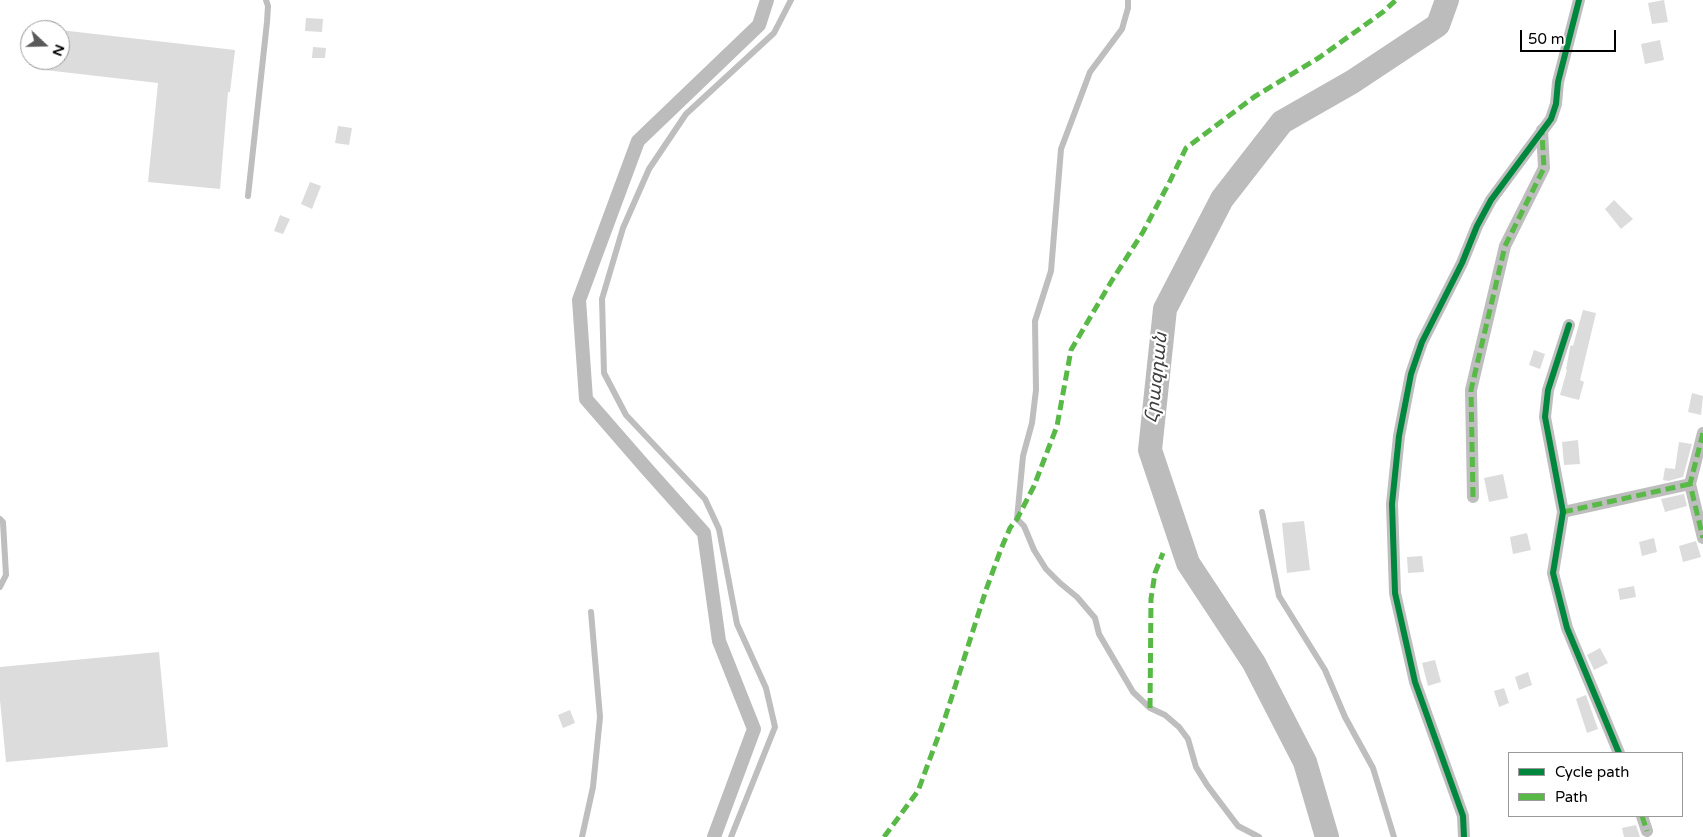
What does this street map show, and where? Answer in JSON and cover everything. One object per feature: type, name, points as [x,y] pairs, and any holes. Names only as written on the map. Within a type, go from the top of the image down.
[{"type":"street","points":[[1464,837],[1463,816],[1415,682],[1395,593],[1392,504],[1399,436],[1411,374],[1422,342],[1462,263],[1477,226],[1491,200],[1550,120],[1556,104],[1558,82],[1579,0]]},
{"type":"street","points":[[1473,498],[1472,390],[1505,246],[1544,168],[1542,130]]},
{"type":"street","points":[[1569,325],[1548,390],[1545,417],[1563,512],[1553,573],[1567,628],[1619,752]]},
{"type":"street","points":[[1703,433],[1690,484],[1703,538]]},
{"type":"street","points":[[1563,512],[1690,484]]},
{"type":"street","points":[[1642,817],[1647,831]]},
{"type":"lane","points":[[248,196],[268,22],[266,0]]},
{"type":"lane","points":[[731,837],[774,727],[766,688],[737,624],[719,529],[705,499],[626,415],[604,373],[602,299],[623,228],[649,169],[686,114],[774,33],[791,0]]},
{"type":"lane","points":[[1128,0],[1128,8],[1122,29],[1090,72],[1061,149],[1051,271],[1035,321],[1036,390],[1032,423],[1023,456],[1017,519],[1024,526],[1034,550],[1046,568],[1077,597],[1094,618],[1099,634],[1133,692],[1150,708],[1165,715],[1179,727],[1188,740],[1196,767],[1207,785],[1238,826],[1259,837]]},
{"type":"lane","points":[[1262,512],[1279,596],[1325,670],[1345,718],[1373,768],[1394,837]]},
{"type":"lane","points":[[0,519],[3,522],[6,576],[0,587]]},
{"type":"lane","points":[[582,837],[593,787],[600,717],[591,612]]},
{"type":"building","points":[[1664,0],[1668,22],[1652,24],[1648,3]]},
{"type":"building","points":[[306,18],[323,19],[322,32],[305,31]]},
{"type":"building","points":[[70,31],[235,50],[230,92],[228,92],[220,189],[148,182],[158,83],[45,70],[70,70]]},
{"type":"building","points":[[1660,40],[1664,60],[1645,64],[1641,44]]},
{"type":"building","points":[[313,47],[326,48],[325,58],[312,58]]},
{"type":"building","points":[[338,126],[352,128],[349,145],[335,143]]},
{"type":"building","points":[[310,182],[321,186],[312,209],[301,204]]},
{"type":"building","points":[[1614,200],[1633,219],[1621,229],[1605,209]]},
{"type":"building","points":[[280,215],[290,219],[283,234],[274,231]]},
{"type":"building","points":[[1583,310],[1596,313],[1580,380],[1584,382],[1579,400],[1560,395],[1567,370],[1570,347],[1571,345],[1573,346]]},
{"type":"building","points":[[1534,350],[1545,354],[1540,369],[1529,365]]},
{"type":"building","points":[[1692,393],[1703,396],[1701,415],[1688,412]]},
{"type":"building","points":[[1578,440],[1580,464],[1564,465],[1562,442]]},
{"type":"building","points":[[1679,442],[1692,444],[1683,477],[1668,481],[1663,480],[1665,468],[1675,469]]},
{"type":"building","points":[[1503,474],[1508,498],[1489,502],[1484,478]]},
{"type":"building","points":[[1684,494],[1687,506],[1665,512],[1661,499]]},
{"type":"building","points":[[1304,521],[1310,570],[1287,573],[1282,523]]},
{"type":"building","points":[[1527,533],[1531,550],[1513,554],[1510,537]]},
{"type":"building","points":[[1654,538],[1657,552],[1642,556],[1639,542]]},
{"type":"building","points":[[1696,541],[1701,557],[1683,562],[1679,546]]},
{"type":"building","points":[[1422,556],[1424,572],[1408,573],[1407,557]]},
{"type":"building","points":[[1634,586],[1636,597],[1620,600],[1618,589]]},
{"type":"building","points":[[1600,648],[1608,663],[1594,670],[1587,655]]},
{"type":"building","points":[[159,652],[168,747],[6,762],[0,700],[0,667]]},
{"type":"building","points":[[1435,660],[1441,682],[1428,686],[1422,663]]},
{"type":"building","points":[[1528,672],[1532,685],[1519,690],[1515,677]]},
{"type":"building","points":[[1504,688],[1509,703],[1499,707],[1494,691]]},
{"type":"building","points":[[1586,695],[1598,729],[1587,733],[1576,699]]},
{"type":"building","points":[[570,710],[575,723],[563,728],[558,715]]},
{"type":"building","points":[[1636,825],[1640,837],[1624,837],[1622,828]]},
{"type":"waterway","points":[[714,837],[754,729],[719,641],[704,533],[586,399],[579,300],[638,141],[759,25],[767,0]]},
{"type":"waterway","name":"Հրազդան","points":[[1327,837],[1305,762],[1254,663],[1188,563],[1150,450],[1165,309],[1222,199],[1282,122],[1352,82],[1438,25],[1447,0]]},
{"type":"marked path","points":[[884,837],[918,791],[945,718],[1001,549],[1010,528],[1017,519],[1034,486],[1057,426],[1071,350],[1143,232],[1186,148],[1254,97],[1320,57],[1383,12],[1396,0]]},
{"type":"marked path","points":[[1473,497],[1471,390],[1505,246],[1544,168],[1542,133]]},
{"type":"marked path","points":[[1703,433],[1690,484],[1703,538]]},
{"type":"marked path","points":[[1563,512],[1690,484]]},
{"type":"marked path","points":[[1150,708],[1151,599],[1155,573],[1163,553]]},
{"type":"marked path","points":[[1642,817],[1647,831]]},
{"type":"cycle path","points":[[1464,837],[1463,816],[1415,682],[1395,593],[1392,504],[1399,436],[1411,374],[1422,342],[1462,263],[1477,226],[1491,200],[1551,119],[1556,104],[1558,82],[1579,0]]},
{"type":"cycle path","points":[[1569,325],[1548,390],[1545,417],[1563,512],[1553,573],[1567,628],[1619,752]]}]
